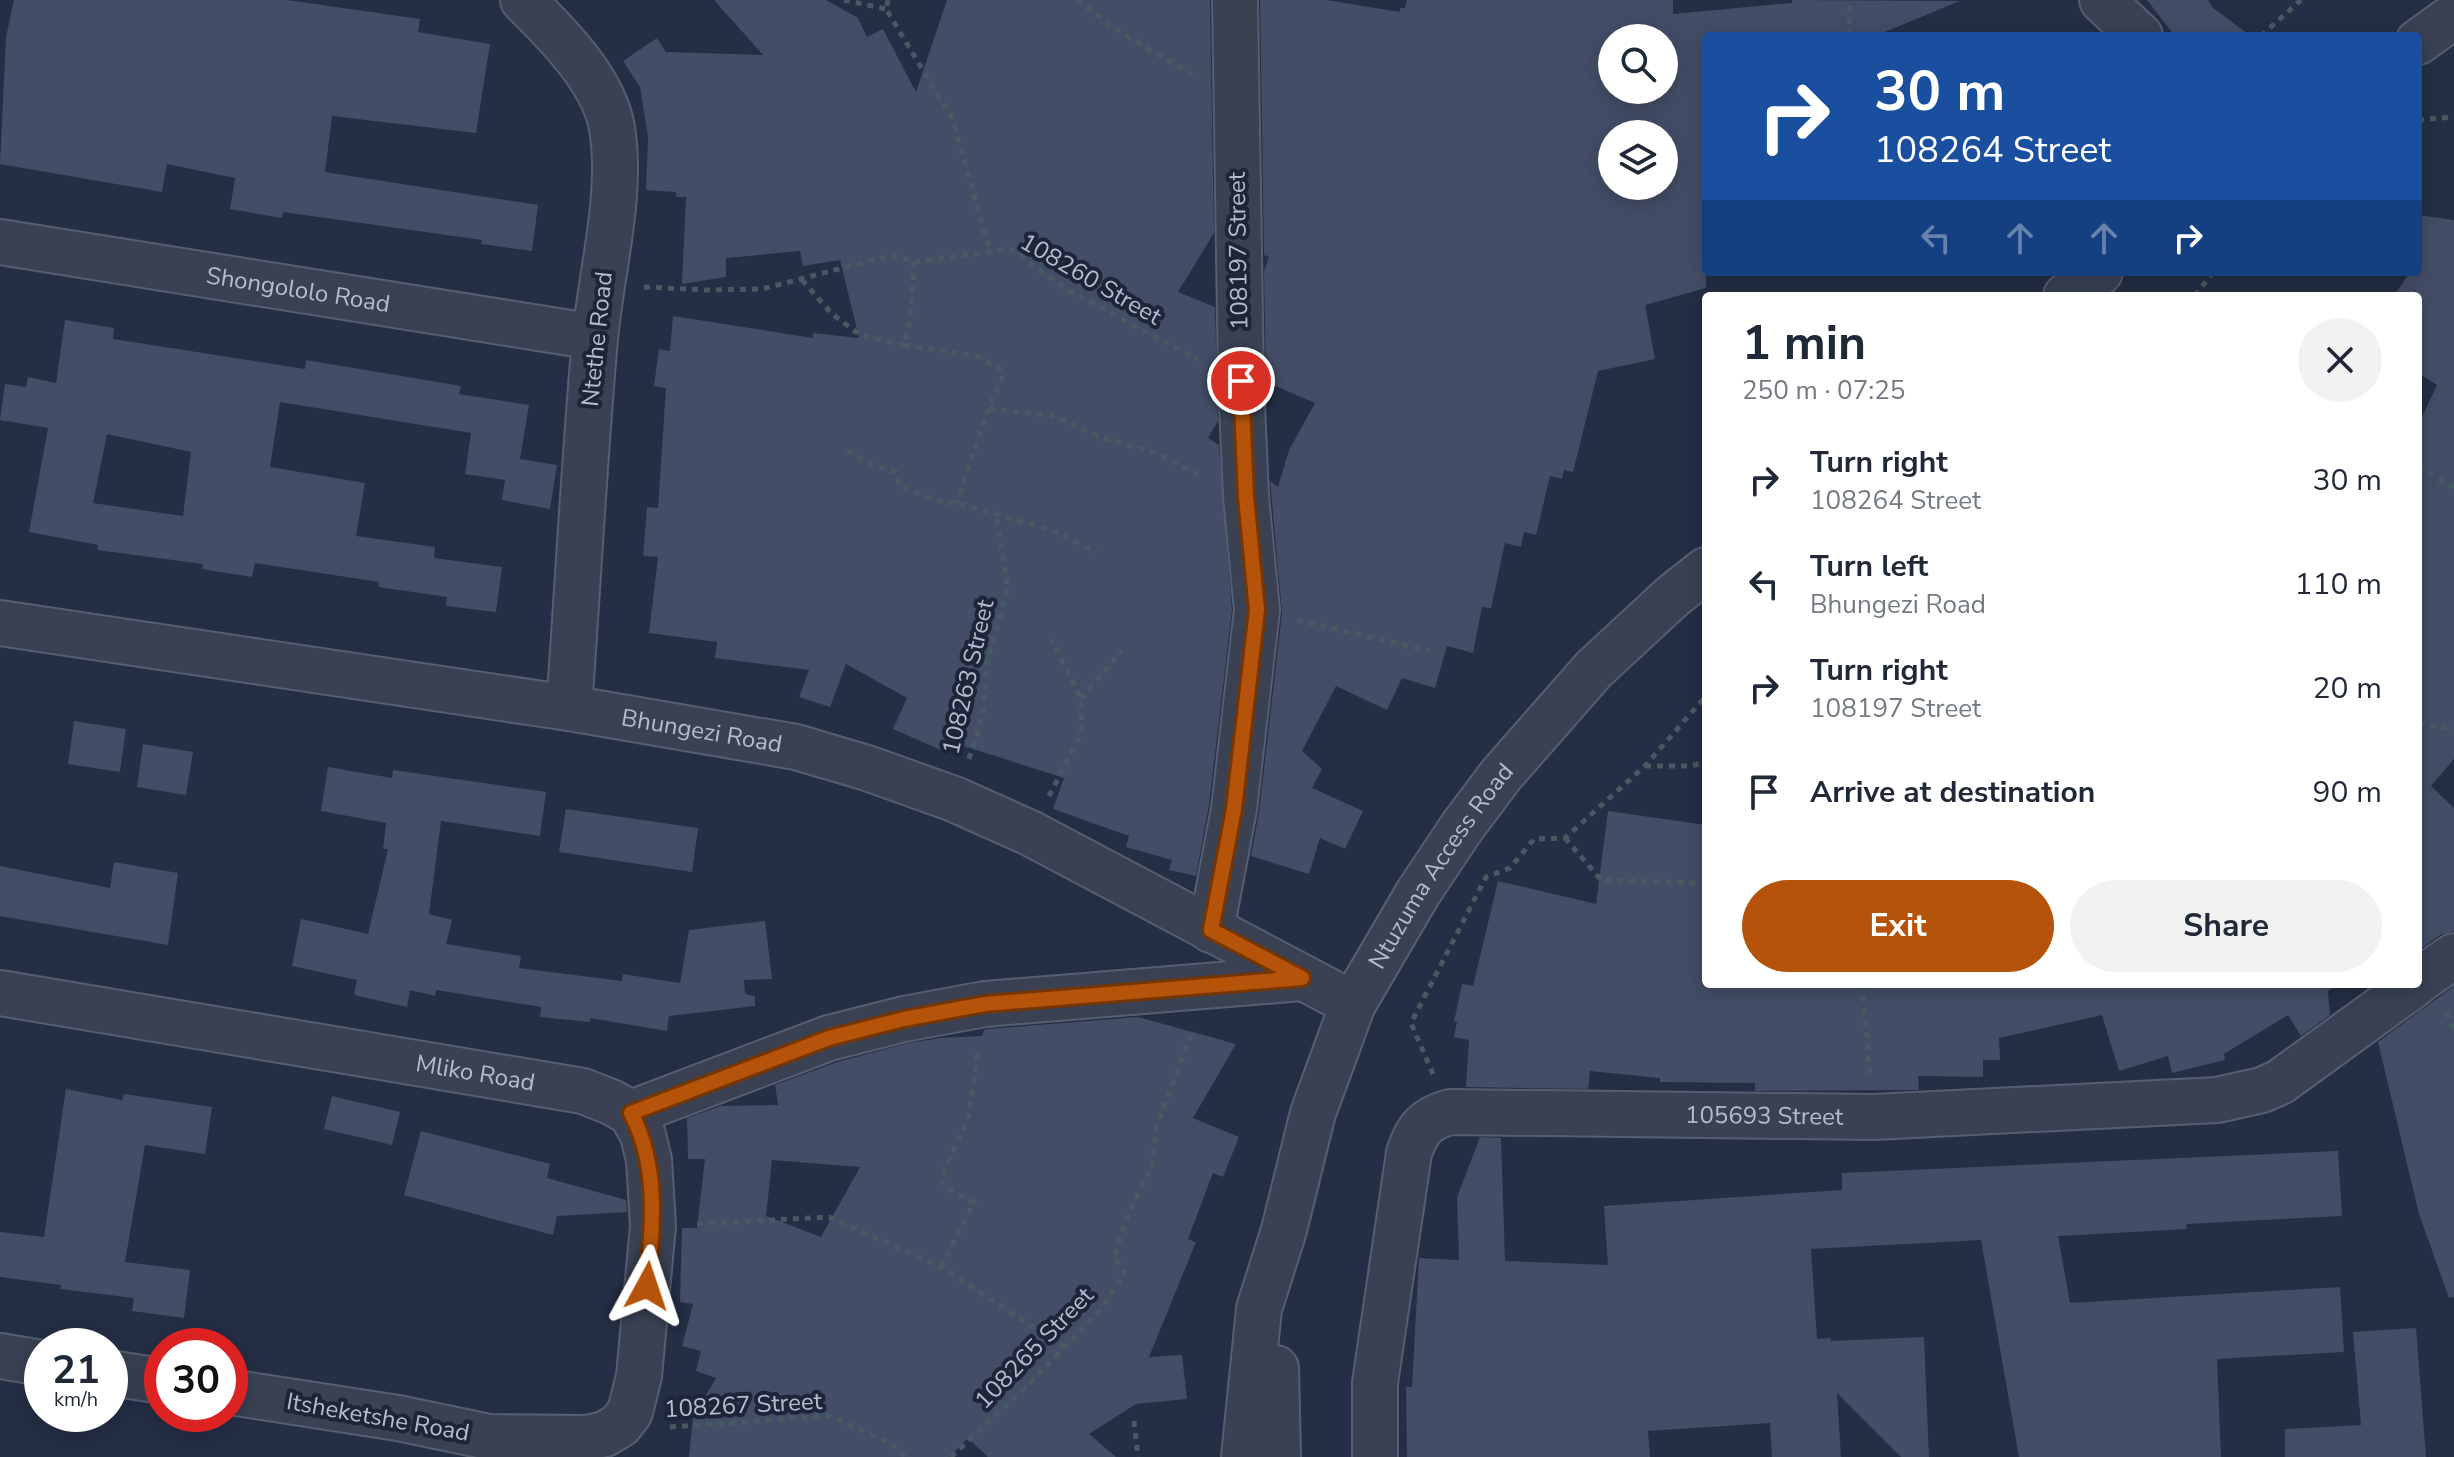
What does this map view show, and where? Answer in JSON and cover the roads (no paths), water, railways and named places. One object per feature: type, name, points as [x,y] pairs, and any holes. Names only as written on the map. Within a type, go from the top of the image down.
[{"type":"street","name":"Ntethe Road","points":[[523,0],[579,62],[601,97],[612,126],[615,179],[595,337],[569,708]]},
{"type":"street","name":"108197 Street","points":[[1211,930],[1234,809],[1257,610],[1246,497],[1241,381],[1235,0]]},
{"type":"street","points":[[2102,0],[2136,32]]},
{"type":"street","points":[[2422,39],[2454,16]]},
{"type":"street","name":"Shongololo Road","points":[[0,242],[595,337]]},
{"type":"street","points":[[2072,292],[2094,276]]},
{"type":"street","name":"Ntuzuma Access Road","points":[[1244,1457],[1259,1309],[1284,1230],[1313,1113],[1353,1004],[1418,893],[1501,775],[1594,669],[1702,573]]},
{"type":"street","name":"Bhungezi Road","points":[[0,623],[569,708],[796,747],[954,799],[1030,833],[1353,1004]]},
{"type":"street","name":"105693 Street","points":[[2422,979],[2454,956]]},
{"type":"street","points":[[631,1113],[829,1038],[904,1019],[985,1004],[1302,978]]},
{"type":"street","name":"105693 Street","points":[[1375,1457],[1375,1383],[1409,1153],[1422,1125],[1435,1116],[1450,1112],[1874,1117],[2217,1100],[2280,1082],[2409,988]]},
{"type":"street","name":"Mliko Road","points":[[0,993],[583,1091],[631,1113]]},
{"type":"street","name":"Itsheketshe Road","points":[[248,1395],[398,1418],[487,1447],[586,1438],[605,1434],[620,1425],[630,1412],[635,1397],[653,1226],[649,1160],[643,1135],[631,1113]]},
{"type":"street","name":"Ntuzuma Access Road","points":[[1278,1457],[1276,1372],[1284,1230]]},
{"type":"street","points":[[0,1356],[24,1360]]}]
